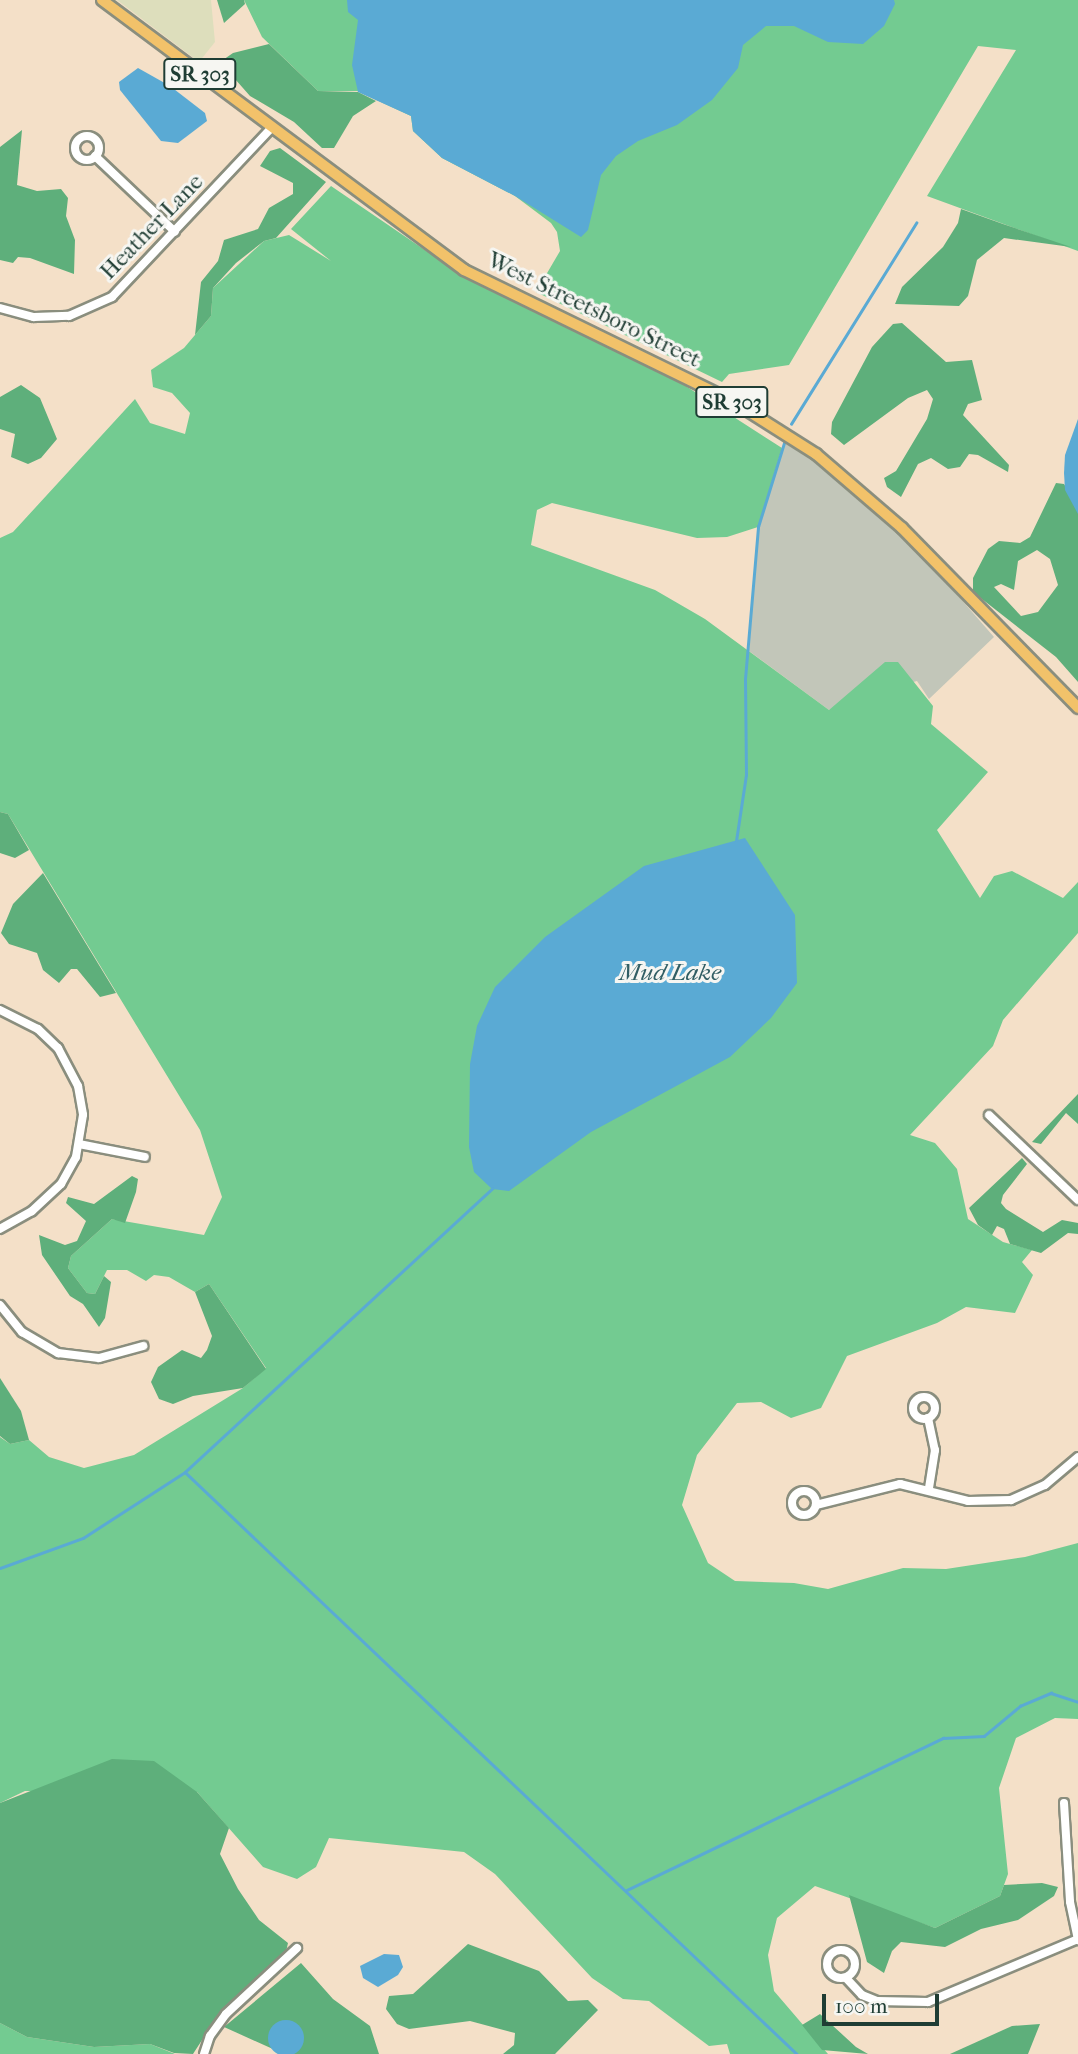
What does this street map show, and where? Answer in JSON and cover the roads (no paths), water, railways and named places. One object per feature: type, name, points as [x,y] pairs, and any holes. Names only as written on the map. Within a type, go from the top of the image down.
[{"type":"main road","name":"West Streetsboro Street","points":[[102,0],[464,270],[729,400],[817,454],[902,528],[1078,708]]},
{"type":"street","name":"Heather Lane","points":[[0,308],[52,317],[92,308],[128,283],[271,128]]},
{"type":"street","points":[[95,156],[175,232]]},
{"type":"street","points":[[0,1010],[44,1034],[69,1064],[81,1096],[79,1144],[71,1168],[55,1191],[0,1229]]},
{"type":"street","points":[[989,1115],[1078,1200]]},
{"type":"street","points":[[79,1144],[145,1157]]},
{"type":"street","points":[[0,1305],[22,1332],[58,1353],[99,1358],[144,1346]]},
{"type":"street","points":[[928,1418],[935,1450],[929,1489]]},
{"type":"street","points":[[816,1505],[883,1485],[929,1489],[968,1501],[1011,1500],[1045,1485],[1078,1457]]},
{"type":"street","points":[[846,1978],[862,1995],[877,2001],[928,2002],[1078,1940],[1070,1902],[1064,1803]]},
{"type":"street","points":[[204,2054],[226,2014],[297,1948]]},
{"type":"water","points":[[347,0],[894,0],[895,4],[884,26],[863,44],[828,42],[794,26],[766,26],[743,45],[738,68],[712,100],[677,125],[638,141],[616,156],[601,175],[588,230],[581,237],[515,196],[442,158],[413,131],[411,116],[358,92],[352,65],[358,20],[348,12]]},
{"type":"water","points":[[138,68],[170,86],[205,113],[207,121],[178,143],[161,141],[120,90],[119,82]]},
{"type":"water","points":[[1078,419],[1078,514],[1065,490],[1064,473],[1065,455]]},
{"type":"water","name":"Mud Lake","points":[[745,838],[795,915],[797,983],[771,1018],[730,1057],[591,1132],[509,1191],[492,1189],[474,1172],[469,1147],[470,1064],[477,1026],[495,987],[545,937],[644,866]]},
{"type":"water","points":[[384,1954],[399,1955],[403,1967],[398,1975],[378,1987],[363,1978],[360,1966]]},
{"type":"water","points":[[286,2020],[299,2025],[304,2038],[299,2051],[286,2056],[273,2051],[268,2038],[273,2025]]},
{"type":"waterway","points":[[791,424],[916,223]]},
{"type":"waterway","points":[[736,841],[746,775],[745,679],[758,527],[785,440]]},
{"type":"waterway","points":[[0,1568],[83,1538],[185,1472],[492,1189]]},
{"type":"waterway","points":[[185,1472],[797,2054]]},
{"type":"waterway","points":[[627,1890],[943,1738],[984,1736],[1020,1706],[1051,1693],[1078,1702]]}]
